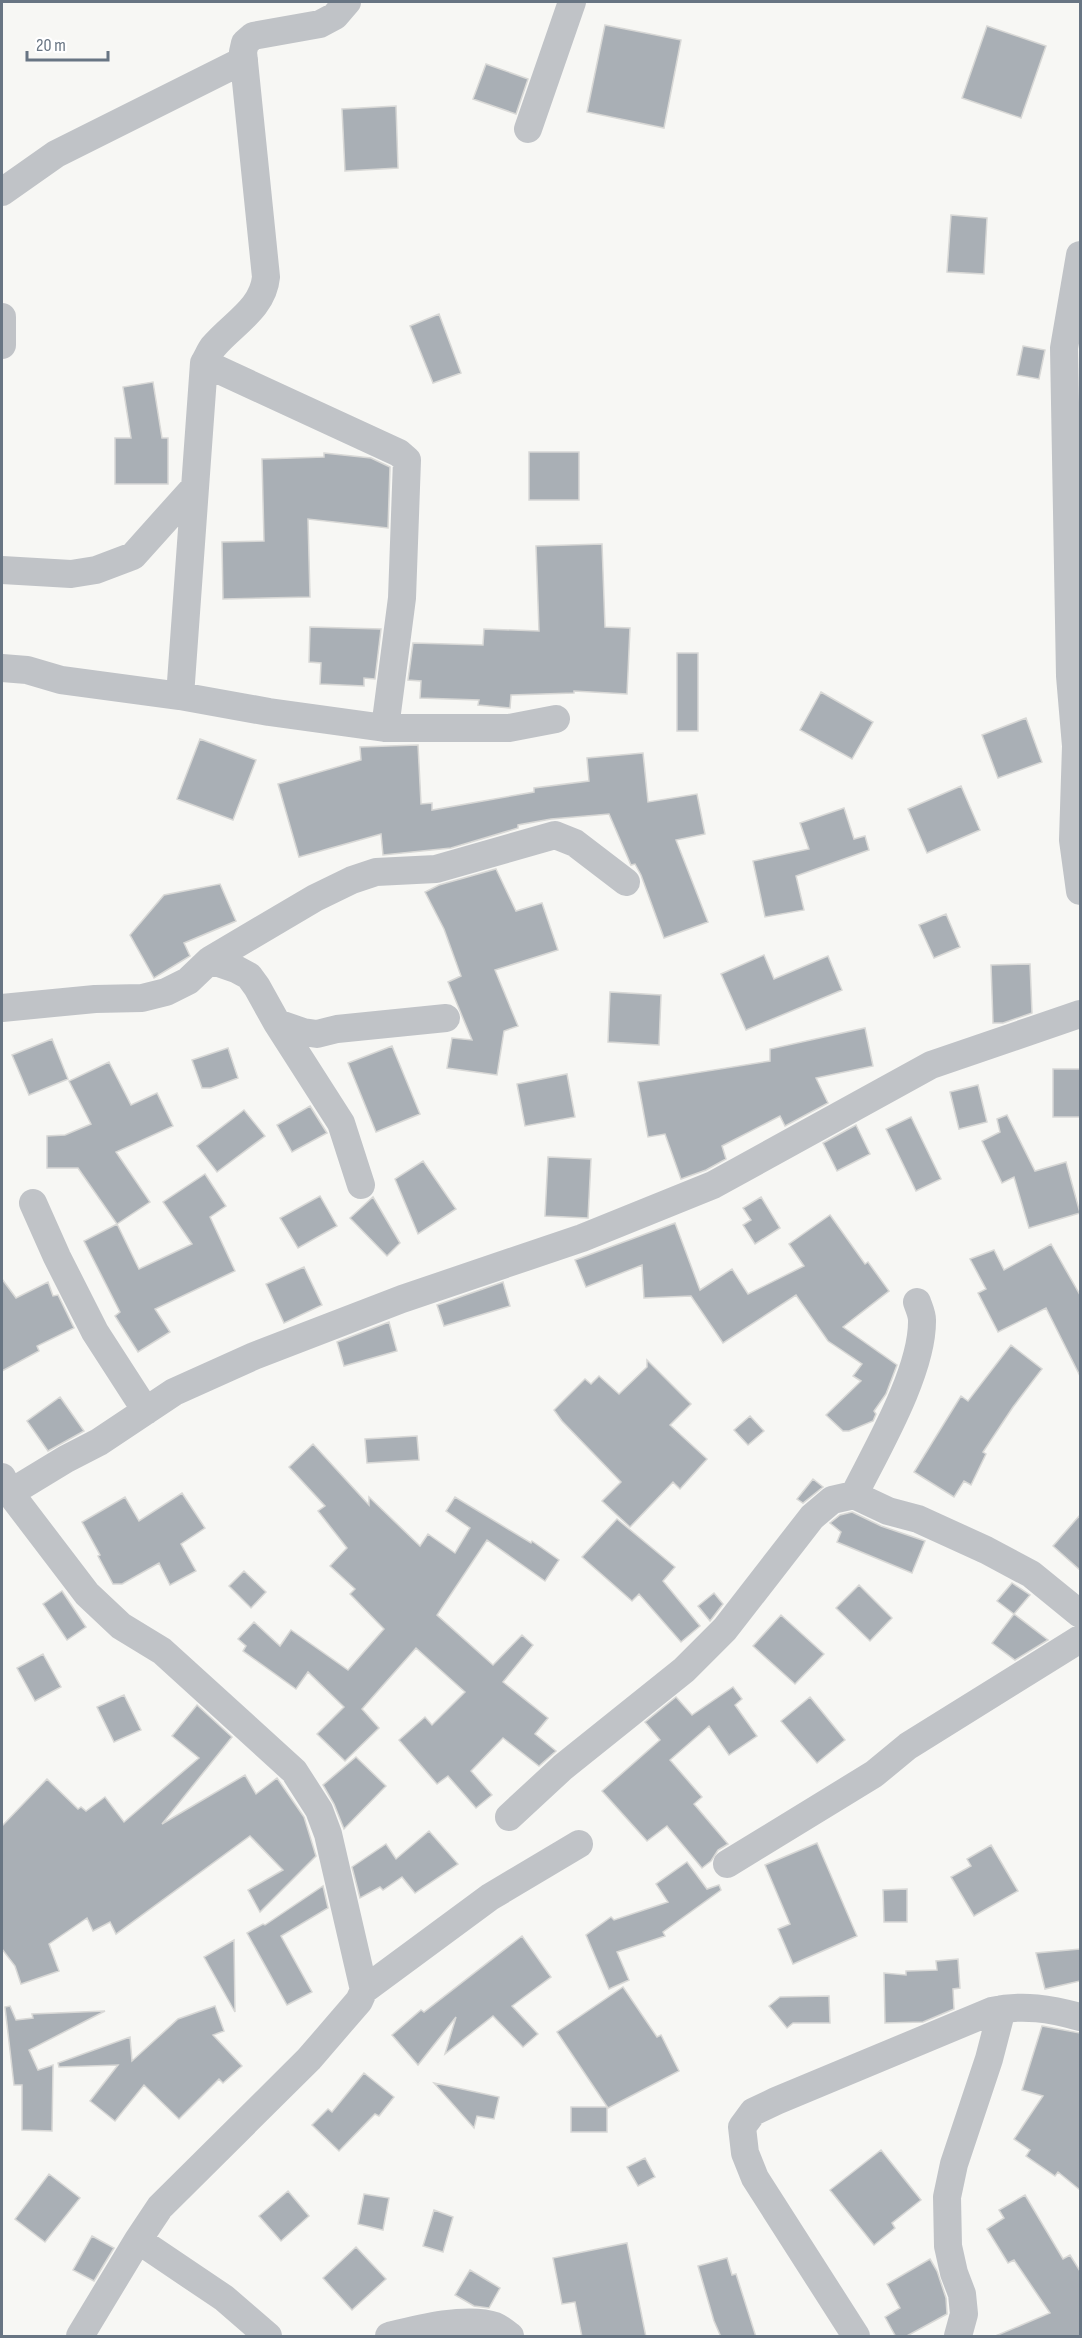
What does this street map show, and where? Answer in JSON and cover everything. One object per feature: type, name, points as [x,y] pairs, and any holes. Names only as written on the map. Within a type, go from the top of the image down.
[{"type":"street","points":[[180,696],[204,363],[213,347],[252,309],[266,286],[244,60],[246,43],[254,36],[320,24],[335,16],[347,2]]},
{"type":"street","points":[[528,129],[572,2]]},
{"type":"street","points":[[2,192],[56,154],[244,60]]},
{"type":"street","points":[[1080,255],[1075,311],[1064,348],[1070,676],[1078,747],[1073,840],[1080,891]]},
{"type":"street","points":[[2,317],[2,345]]},
{"type":"street","points":[[204,363],[399,453],[407,460],[402,598],[385,728]]},
{"type":"street","points":[[2,570],[71,574],[96,570],[133,556],[194,488]]},
{"type":"street","points":[[2,668],[27,670],[61,680],[385,728],[509,728],[556,719]]},
{"type":"street","points":[[2,1008],[95,999],[142,998],[166,992],[188,981],[210,960],[315,898],[352,880],[376,872],[435,869],[555,836],[575,843],[626,882]]},
{"type":"street","points":[[210,960],[249,976],[258,987],[277,1023],[340,1123],[361,1185]]},
{"type":"street","points":[[364,1990],[328,1834],[319,1810],[294,1771],[162,1651],[121,1626],[87,1594],[6,1485],[99,1442],[174,1392],[254,1356],[402,1299],[582,1238],[713,1185],[931,1065],[1080,1014]]},
{"type":"street","points":[[277,1023],[316,1034],[337,1029],[446,1018]]},
{"type":"street","points":[[33,1203],[95,1332],[147,1411]]},
{"type":"street","points":[[854,1495],[904,1393],[917,1350],[922,1319],[917,1302]]},
{"type":"street","points":[[509,1817],[563,1767],[684,1670],[725,1629],[812,1517],[832,1500],[854,1495],[888,1511],[918,1519],[987,1550],[1031,1574],[1080,1614]]},
{"type":"street","points":[[727,1864],[874,1774],[908,1746],[1080,1639]]},
{"type":"street","points":[[80,2337],[160,2207],[309,2060],[359,2001],[364,1990],[490,1897],[579,1844]]},
{"type":"street","points":[[856,2337],[755,2178],[745,2153],[742,2127],[753,2112],[776,2101],[1002,2009],[1038,2008],[1080,2017]]},
{"type":"street","points":[[958,2337],[964,2314],[962,2294],[948,2246],[947,2197],[954,2164],[985,2071],[1002,2009]]},
{"type":"street","points":[[138,2240],[224,2298],[268,2337]]},
{"type":"street","points":[[389,2337],[443,2325],[474,2323],[495,2326],[510,2337]]},
{"type":"building","points":[[605,25],[681,40],[664,128],[587,112]]},
{"type":"building","points":[[987,26],[1046,46],[1021,118],[962,98]]},
{"type":"building","points":[[486,64],[528,79],[516,114],[473,99]]},
{"type":"building","points":[[396,106],[398,168],[345,171],[342,109]]},
{"type":"building","points":[[951,215],[987,218],[984,274],[947,272]]},
{"type":"building","points":[[439,314],[461,373],[433,383],[410,326]]},
{"type":"building","points":[[1023,346],[1045,350],[1039,379],[1017,375]]},
{"type":"building","points":[[153,382],[162,438],[168,438],[168,484],[115,484],[115,438],[131,438],[123,387]]},
{"type":"building","points":[[529,452],[579,452],[579,500],[529,500]]},
{"type":"building","points":[[324,453],[371,458],[390,467],[388,528],[308,519],[310,597],[223,599],[222,542],[264,541],[262,459],[324,457]]},
{"type":"building","points":[[602,544],[605,627],[630,628],[627,694],[574,691],[574,693],[511,695],[510,708],[478,705],[479,700],[420,698],[421,681],[408,680],[413,643],[483,645],[484,629],[539,631],[536,546]]},
{"type":"building","points":[[310,627],[381,629],[375,679],[364,678],[364,686],[320,684],[321,663],[309,662]]},
{"type":"building","points":[[677,653],[698,653],[698,731],[677,731]]},
{"type":"building","points":[[821,692],[873,722],[852,759],[800,730]]},
{"type":"building","points":[[1026,718],[1042,762],[998,778],[982,735]]},
{"type":"building","points":[[200,739],[256,760],[233,820],[177,799]]},
{"type":"building","points":[[418,745],[421,804],[432,803],[432,810],[534,792],[534,788],[589,781],[587,758],[643,753],[648,802],[697,794],[705,834],[676,840],[708,922],[664,938],[641,875],[635,864],[631,865],[609,814],[551,819],[518,825],[518,828],[451,848],[383,855],[381,834],[299,857],[278,784],[361,760],[360,747]]},
{"type":"building","points":[[961,786],[980,830],[927,853],[908,809]]},
{"type":"building","points":[[844,808],[854,839],[865,836],[869,850],[796,876],[804,910],[765,917],[753,861],[809,849],[800,823]]},
{"type":"building","points":[[496,869],[516,911],[542,903],[558,950],[495,970],[518,1026],[504,1031],[497,1075],[447,1068],[452,1038],[472,1040],[448,982],[461,976],[444,929],[425,892],[439,885]]},
{"type":"building","points":[[220,884],[236,921],[184,943],[190,956],[154,978],[130,935],[164,895]]},
{"type":"building","points":[[946,914],[960,947],[934,958],[919,925]]},
{"type":"building","points":[[764,955],[774,979],[828,956],[842,990],[746,1030],[721,974]]},
{"type":"building","points":[[1030,964],[1032,1013],[1003,1023],[993,1023],[991,965]]},
{"type":"building","points":[[610,992],[661,995],[659,1045],[608,1042]]},
{"type":"building","points":[[865,1028],[873,1066],[816,1078],[828,1103],[785,1126],[780,1116],[722,1146],[726,1159],[706,1170],[681,1179],[665,1134],[648,1137],[638,1082],[770,1061],[770,1049]]},
{"type":"building","points":[[52,1039],[68,1079],[29,1095],[12,1055]]},
{"type":"building","points":[[392,1046],[420,1114],[376,1132],[348,1063]]},
{"type":"building","points":[[228,1048],[238,1078],[211,1088],[202,1088],[192,1060]]},
{"type":"building","points":[[109,1062],[131,1105],[157,1093],[173,1126],[116,1152],[150,1202],[117,1224],[78,1168],[47,1168],[47,1136],[65,1135],[91,1124],[69,1081]]},
{"type":"building","points":[[1053,1069],[1080,1069],[1080,1117],[1053,1117]]},
{"type":"building","points":[[567,1074],[575,1117],[525,1126],[517,1084]]},
{"type":"building","points":[[978,1085],[987,1122],[959,1129],[950,1092]]},
{"type":"building","points":[[310,1106],[327,1133],[292,1152],[277,1125]]},
{"type":"building","points":[[244,1110],[265,1136],[217,1172],[197,1146]]},
{"type":"building","points":[[1007,1115],[1035,1171],[1066,1162],[1080,1213],[1029,1228],[1014,1177],[1002,1183],[982,1141],[1000,1132],[997,1119]]},
{"type":"building","points":[[911,1117],[941,1179],[916,1191],[886,1129]]},
{"type":"building","points":[[856,1125],[870,1154],[837,1171],[823,1143]]},
{"type":"building","points":[[548,1157],[591,1159],[588,1218],[545,1216]]},
{"type":"building","points":[[423,1161],[456,1209],[418,1234],[395,1179]]},
{"type":"building","points":[[205,1174],[226,1206],[210,1217],[235,1271],[155,1309],[170,1332],[138,1352],[115,1316],[120,1312],[84,1241],[117,1224],[139,1269],[192,1244],[163,1202]]},
{"type":"building","points":[[320,1196],[337,1226],[298,1248],[280,1218]]},
{"type":"building","points":[[373,1197],[400,1243],[387,1256],[350,1218]]},
{"type":"building","points":[[761,1197],[780,1228],[755,1244],[743,1225],[751,1220],[743,1208]]},
{"type":"building","points":[[830,1215],[865,1264],[868,1262],[889,1291],[843,1327],[897,1365],[886,1394],[874,1411],[876,1414],[873,1421],[849,1431],[843,1431],[826,1415],[861,1381],[853,1376],[862,1364],[828,1341],[796,1295],[723,1343],[691,1296],[644,1298],[642,1265],[586,1287],[575,1260],[675,1223],[700,1290],[732,1269],[748,1294],[804,1266],[789,1244]]},
{"type":"building","points":[[1051,1244],[1080,1295],[1080,1376],[1046,1308],[998,1332],[978,1293],[986,1289],[970,1259],[994,1250],[1004,1270]]},
{"type":"building","points":[[304,1267],[322,1305],[284,1323],[266,1284]]},
{"type":"building","points":[[2,1279],[16,1298],[48,1282],[53,1296],[58,1295],[74,1328],[37,1346],[39,1351],[2,1371]]},
{"type":"building","points":[[503,1282],[510,1306],[444,1326],[437,1305]]},
{"type":"building","points":[[389,1322],[397,1351],[344,1366],[337,1342]]},
{"type":"building","points":[[1011,1345],[1042,1369],[983,1452],[986,1454],[971,1485],[964,1481],[954,1497],[914,1472],[961,1396],[968,1401]]},
{"type":"building","points":[[647,1360],[691,1404],[670,1425],[707,1459],[680,1489],[673,1482],[630,1527],[602,1501],[621,1482],[554,1410],[585,1379],[591,1384],[599,1376],[619,1394],[647,1367]]},
{"type":"building","points":[[60,1397],[84,1431],[48,1451],[27,1421]]},
{"type":"building","points":[[750,1416],[764,1431],[748,1445],[734,1430]]},
{"type":"building","points":[[417,1436],[419,1460],[367,1463],[365,1439]]},
{"type":"building","points":[[313,1444],[369,1505],[369,1497],[420,1546],[428,1534],[455,1553],[470,1528],[446,1511],[455,1497],[531,1543],[532,1541],[559,1560],[545,1581],[487,1540],[437,1615],[493,1665],[522,1635],[533,1645],[503,1682],[548,1718],[535,1734],[556,1751],[539,1766],[503,1738],[471,1771],[492,1795],[476,1808],[448,1776],[437,1784],[399,1740],[425,1717],[432,1725],[465,1692],[416,1648],[362,1709],[379,1728],[345,1761],[317,1734],[344,1707],[308,1672],[296,1689],[243,1651],[246,1646],[238,1639],[254,1622],[280,1646],[291,1630],[348,1670],[384,1629],[350,1594],[355,1589],[330,1566],[347,1548],[318,1511],[325,1506],[289,1467]]},
{"type":"building","points":[[813,1479],[823,1487],[803,1503],[797,1499]]},
{"type":"building","points":[[182,1493],[205,1528],[181,1544],[196,1571],[170,1585],[159,1563],[122,1584],[113,1584],[82,1522],[125,1497],[139,1521]]},
{"type":"building","points":[[852,1512],[881,1526],[925,1541],[912,1573],[837,1542],[841,1532],[830,1523],[840,1515]]},
{"type":"building","points":[[1080,1515],[1080,1570],[1053,1546]]},
{"type":"building","points":[[617,1519],[675,1567],[663,1581],[700,1626],[681,1642],[639,1594],[632,1601],[582,1557]]},
{"type":"building","points":[[244,1571],[266,1592],[251,1608],[229,1586]]},
{"type":"building","points":[[1012,1583],[1030,1595],[1014,1614],[997,1601]]},
{"type":"building","points":[[859,1585],[892,1618],[870,1641],[836,1608]]},
{"type":"building","points":[[62,1591],[86,1627],[67,1640],[43,1604]]},
{"type":"building","points":[[714,1593],[723,1604],[710,1621],[698,1606]]},
{"type":"building","points":[[1014,1614],[1048,1640],[1015,1660],[992,1643]]},
{"type":"building","points":[[781,1615],[824,1654],[795,1684],[753,1646]]},
{"type":"building","points":[[43,1654],[61,1687],[35,1701],[17,1668]]},
{"type":"building","points":[[733,1687],[742,1699],[735,1705],[757,1736],[729,1755],[709,1726],[670,1760],[702,1797],[694,1804],[728,1844],[718,1850],[711,1861],[702,1868],[667,1826],[647,1841],[602,1791],[660,1740],[645,1722],[676,1697],[692,1715]]},
{"type":"building","points":[[124,1695],[141,1730],[114,1742],[97,1707]]},
{"type":"building","points":[[810,1697],[845,1740],[817,1763],[781,1721]]},
{"type":"building","points":[[197,1705],[232,1737],[162,1824],[245,1775],[256,1794],[277,1778],[304,1817],[316,1856],[260,1912],[248,1890],[283,1870],[250,1836],[116,1934],[110,1922],[93,1931],[87,1918],[49,1944],[59,1971],[21,1984],[15,1966],[2,1949],[2,1826],[47,1779],[78,1809],[81,1807],[86,1811],[105,1797],[124,1822],[199,1758],[172,1736]]},
{"type":"building","points":[[356,1757],[386,1786],[344,1829],[323,1785]]},
{"type":"building","points":[[429,1831],[458,1864],[415,1893],[402,1877],[383,1890],[380,1887],[360,1898],[352,1867],[386,1844],[396,1859]]},
{"type":"building","points":[[817,1843],[857,1936],[793,1964],[778,1929],[790,1924],[765,1865]]},
{"type":"building","points":[[991,1845],[1018,1891],[974,1916],[951,1877],[971,1866],[967,1859]]},
{"type":"building","points":[[687,1862],[707,1889],[719,1885],[721,1890],[663,1932],[665,1936],[617,1952],[629,1980],[609,1989],[586,1935],[611,1917],[614,1920],[668,1902],[656,1884]]},
{"type":"building","points":[[323,1886],[328,1908],[281,1936],[312,1992],[287,2005],[247,1933],[265,1925]]},
{"type":"building","points":[[907,1889],[907,1922],[884,1922],[883,1890]]},
{"type":"building","points":[[522,1936],[551,1977],[512,2006],[538,2034],[523,2047],[493,2016],[445,2054],[456,2017],[418,2065],[392,2035],[421,2010],[424,2012]]},
{"type":"building","points":[[234,1940],[235,2012],[204,1957]]},
{"type":"building","points":[[1080,1949],[1080,1981],[1045,1989],[1036,1953]]},
{"type":"building","points":[[958,1959],[960,1988],[953,1989],[954,2009],[923,2022],[885,2023],[884,1973],[906,1975],[906,1971],[937,1970],[936,1961]]},
{"type":"building","points":[[623,1987],[657,2037],[661,2035],[679,2071],[608,2108],[557,2032]]},
{"type":"building","points":[[829,1996],[830,2023],[793,2023],[787,2028],[769,2006],[780,1997]]},
{"type":"building","points":[[10,2006],[16,2020],[33,2018],[32,2014],[105,2011],[29,2050],[38,2070],[53,2065],[52,2131],[22,2130],[22,2085],[14,2085],[5,2007]]},
{"type":"building","points":[[215,2006],[224,2031],[213,2035],[242,2066],[223,2083],[219,2079],[179,2119],[144,2085],[115,2121],[90,2101],[118,2065],[59,2067],[58,2063],[130,2037],[132,2061],[178,2019]]},
{"type":"building","points":[[1042,2026],[1080,2033],[1080,2190],[1058,2172],[1055,2176],[1026,2156],[1030,2150],[1014,2139],[1043,2096],[1022,2090]]},
{"type":"building","points":[[364,2073],[394,2097],[379,2116],[375,2114],[339,2151],[312,2125],[328,2109],[332,2112]]},
{"type":"building","points":[[434,2083],[499,2097],[494,2119],[477,2116],[474,2128]]},
{"type":"building","points":[[571,2107],[607,2107],[607,2132],[571,2132]]},
{"type":"building","points":[[881,2150],[921,2200],[892,2223],[895,2228],[874,2245],[830,2190]]},
{"type":"building","points":[[645,2158],[655,2177],[638,2186],[627,2167]]},
{"type":"building","points":[[49,2174],[80,2198],[45,2242],[15,2219]]},
{"type":"building","points":[[288,2191],[309,2216],[281,2241],[259,2216]]},
{"type":"building","points":[[364,2194],[389,2198],[383,2230],[358,2224]]},
{"type":"building","points":[[1025,2195],[1063,2259],[1070,2255],[1080,2271],[1080,2337],[993,2337],[1050,2313],[1014,2260],[1008,2263],[987,2229],[1004,2218],[999,2210]]},
{"type":"building","points":[[434,2210],[453,2217],[443,2252],[423,2246]]},
{"type":"building","points":[[92,2236],[114,2248],[94,2281],[73,2270]]},
{"type":"building","points":[[627,2243],[646,2337],[582,2337],[575,2302],[562,2304],[553,2258]]},
{"type":"building","points":[[356,2247],[386,2279],[352,2310],[323,2278]]},
{"type":"building","points":[[727,2258],[732,2275],[736,2274],[756,2337],[721,2337],[714,2321],[698,2266]]},
{"type":"building","points":[[930,2259],[937,2271],[946,2298],[947,2314],[905,2337],[896,2337],[885,2317],[900,2308],[887,2284]]},
{"type":"building","points":[[470,2270],[500,2288],[489,2308],[474,2306],[455,2295]]}]
